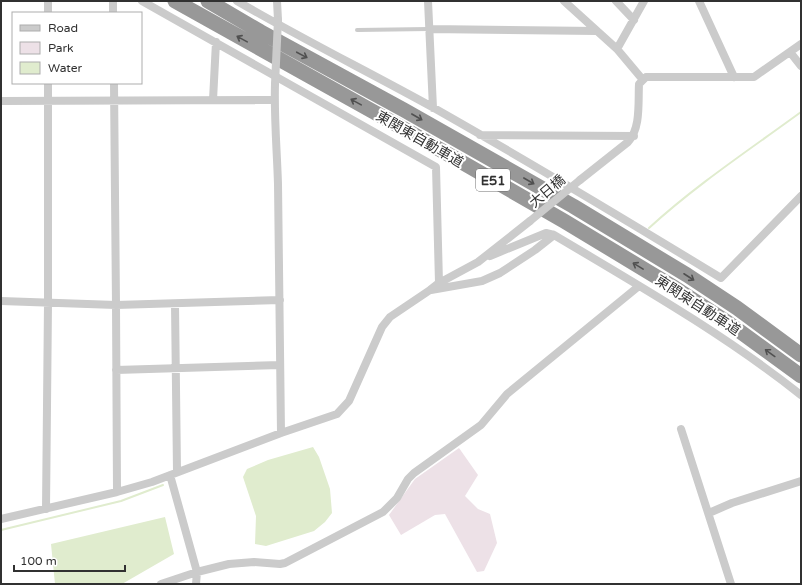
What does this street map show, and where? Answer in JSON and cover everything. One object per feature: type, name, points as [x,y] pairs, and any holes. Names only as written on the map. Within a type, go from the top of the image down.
[{"type":"highway","name":"東関東自動車道","points":[[175,1],[405,130],[676,288],[801,376]]},
{"type":"highway","name":"東関東自動車道","points":[[208,1],[573,206],[687,275],[737,308],[801,355]]},
{"type":"street","points":[[48,1],[48,12]]},
{"type":"street","points":[[113,1],[113,12]]},
{"type":"street","points":[[142,1],[436,167],[439,283]]},
{"type":"street","points":[[237,1],[433,108],[589,198],[721,278],[801,196]]},
{"type":"street","points":[[277,1],[278,20],[274,100],[278,166],[281,433]]},
{"type":"street","points":[[428,1],[433,108]]},
{"type":"street","points":[[564,1],[617,49],[643,80]]},
{"type":"street","points":[[616,1],[634,20]]},
{"type":"street","points":[[617,49],[644,1]]},
{"type":"street","points":[[699,1],[734,77]]},
{"type":"street","points":[[429,29],[597,31]]},
{"type":"street","points":[[213,100],[216,42]]},
{"type":"street","points":[[480,135],[634,136],[636,128],[639,84],[646,77],[754,77],[801,44]]},
{"type":"street","points":[[790,52],[801,66]]},
{"type":"street","points":[[46,509],[48,84]]},
{"type":"street","points":[[114,84],[117,492]]},
{"type":"street","points":[[1,101],[115,102],[274,100]]},
{"type":"street","name":"大日橋","points":[[478,262],[634,136]]},
{"type":"street","points":[[1,519],[117,492],[152,482],[281,433],[337,414],[349,401],[382,327],[390,317],[439,283],[478,262],[546,233],[554,235],[680,311],[801,395]]},
{"type":"street","points":[[430,290],[482,281],[500,273],[535,250],[554,235]]},
{"type":"street","points":[[161,584],[197,572],[229,564],[254,562],[285,563],[383,512],[397,498],[408,479],[414,473],[481,425],[507,394],[639,286]]},
{"type":"street","points":[[1,301],[116,306],[280,300]]},
{"type":"street","points":[[175,304],[176,367],[174,474],[197,572],[196,584]]},
{"type":"street","points":[[116,370],[280,365]]},
{"type":"street","points":[[681,429],[731,584]]},
{"type":"street","points":[[709,513],[732,503],[801,481]]},
{"type":"lane","points":[[357,30],[429,29]]},
{"type":"green space","points":[[459,448],[478,475],[465,496],[478,509],[490,514],[497,543],[484,571],[477,572],[445,514],[435,515],[401,535],[389,515],[415,479]]},
{"type":"water","points":[[313,447],[319,457],[330,489],[332,513],[325,522],[314,531],[266,546],[255,544],[256,516],[243,477],[247,469],[268,460]]},
{"type":"water","points":[[165,517],[174,554],[122,584],[55,584],[51,544]]},
{"type":"waterway","points":[[649,228],[704,182],[801,112]]},
{"type":"waterway","points":[[1,530],[121,501],[163,485]]}]
